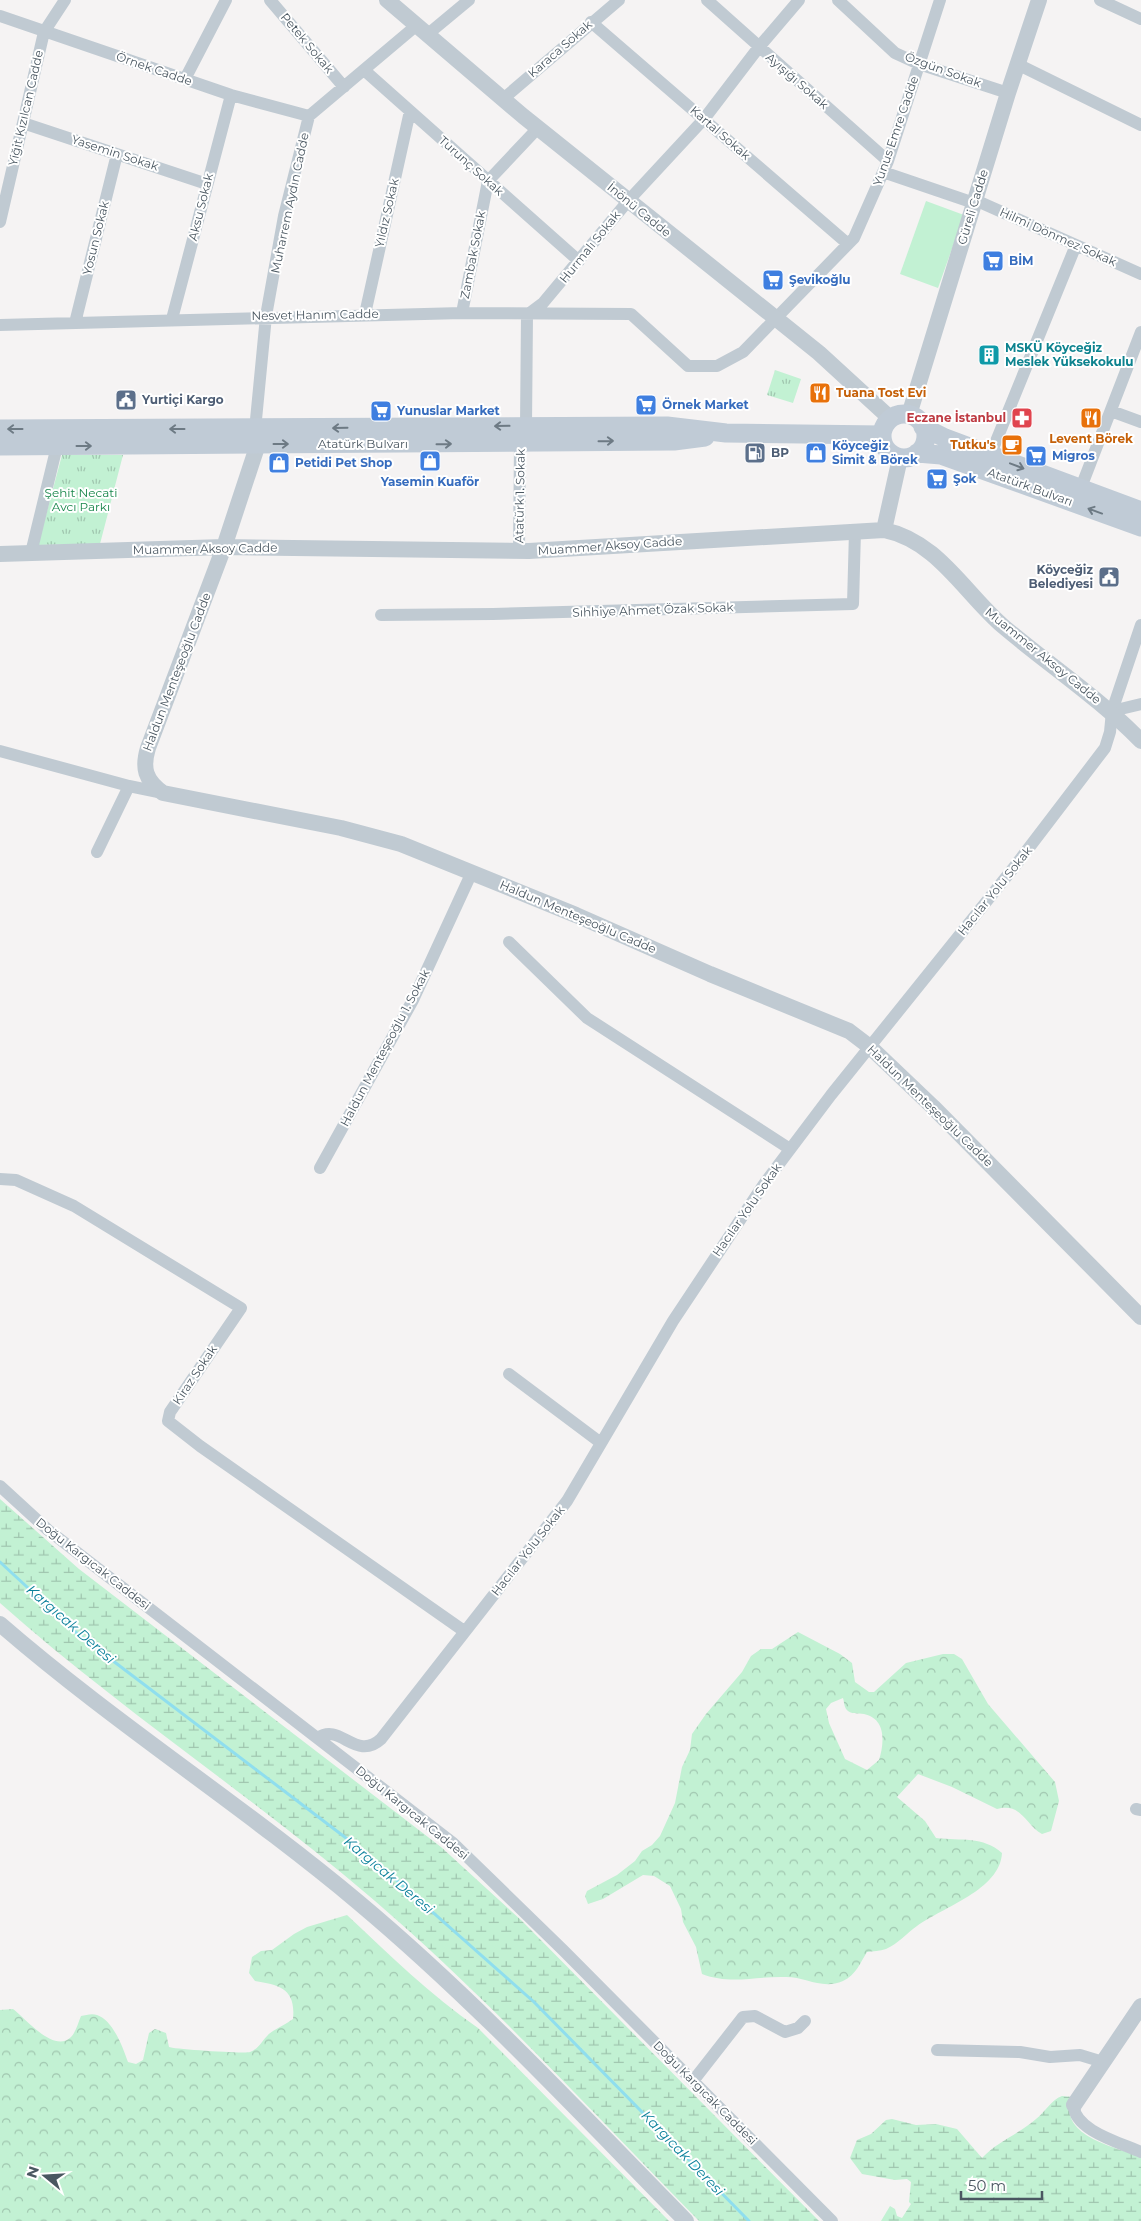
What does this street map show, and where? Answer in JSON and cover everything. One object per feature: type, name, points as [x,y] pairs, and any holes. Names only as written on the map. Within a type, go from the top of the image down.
[{"type":"main road","name":"Atatürk Bulvarı","points":[[0,446],[57,446],[257,437],[523,434],[668,426],[726,433],[901,424],[936,435],[1080,490],[1141,511]]},
{"type":"main road","points":[[901,424],[925,441],[908,456],[884,447],[901,424]]},
{"type":"main road","name":"Atatürk Bulvarı","points":[[0,429],[257,437]]},
{"type":"main road","name":"Atatürk Bulvarı","points":[[908,456],[941,455],[1141,527]]},
{"type":"street","name":"Yiğit Kızılcan Cadde","points":[[0,222],[44,32],[65,0]]},
{"type":"street","points":[[186,79],[226,0]]},
{"type":"street","name":"Petek Sokak","points":[[270,0],[344,87]]},
{"type":"street","name":"İnönü Cadde","points":[[387,0],[538,128],[819,353],[901,424]]},
{"type":"street","name":"Muharrem Aydın Cadde","points":[[257,437],[266,316],[284,216],[310,116],[364,70],[470,0]]},
{"type":"street","name":"Karaca Sokak","points":[[503,99],[619,0]]},
{"type":"street","name":"Ayışığı Sokak","points":[[707,0],[886,166],[975,201]]},
{"type":"street","name":"Hurmalı Sokak","points":[[527,315],[543,303],[628,201],[704,119],[759,47],[799,0]]},
{"type":"street","name":"Özgün Sokak","points":[[838,0],[895,53],[919,64],[1008,93]]},
{"type":"street","name":"Yunus Emre Cadde","points":[[688,366],[717,366],[743,352],[854,238],[886,166],[940,0]]},
{"type":"street","name":"Güreli Cadde","points":[[901,424],[1039,0]]},
{"type":"street","points":[[1100,0],[1141,19]]},
{"type":"street","name":"Örnek Cadde","points":[[0,16],[231,95],[310,116]]},
{"type":"street","name":"Kartal Sokak","points":[[591,22],[848,244]]},
{"type":"street","points":[[1017,64],[1141,125]]},
{"type":"street","name":"Turunç Sokak","points":[[364,70],[579,261]]},
{"type":"street","name":"Aksu Sokak","points":[[172,319],[231,95]]},
{"type":"street","name":"Yıldız Sokak","points":[[364,314],[410,111]]},
{"type":"street","name":"Yasemin Sokak","points":[[23,123],[207,184]]},
{"type":"street","points":[[488,181],[538,128]]},
{"type":"street","name":"Yosun Sokak","points":[[75,323],[117,154]]},
{"type":"street","name":"Zambak Sokak","points":[[462,313],[488,181]]},
{"type":"street","name":"Hilmi Dönmez Sokak","points":[[975,201],[1141,274]]},
{"type":"street","points":[[990,456],[1076,245]]},
{"type":"street","name":"Nesvet Hanım Cadde","points":[[0,325],[364,314],[630,314],[688,366]]},
{"type":"street","points":[[523,434],[527,315]]},
{"type":"street","points":[[1080,490],[1141,332]]},
{"type":"street","points":[[1110,411],[1141,422]]},
{"type":"street","name":"Atatürk 1. Sokak","points":[[519,550],[523,434]]},
{"type":"street","name":"Haldun Menteşeoğlu Cadde","points":[[257,437],[224,547],[144,760],[144,768],[148,780],[163,792],[341,828],[401,844],[576,915],[710,974],[838,1025],[870,1047],[1141,1317]]},
{"type":"street","points":[[31,553],[57,446]]},
{"type":"street","points":[[884,530],[908,456]]},
{"type":"street","name":"Muammer Aksoy Cadde","points":[[0,554],[224,547],[519,550],[884,530],[902,535],[925,549],[952,573],[1002,625],[1112,711],[1141,741]]},
{"type":"street","name":"Sıhhiye Ahmet Özak Sokak","points":[[381,615],[493,614],[853,604],[855,531]]},
{"type":"street","name":"Hacılar Yolu Sokak","points":[[318,1738],[322,1734],[331,1734],[360,1746],[376,1743],[390,1729],[464,1631],[550,1526],[672,1321],[744,1213],[790,1149],[1021,858],[1105,748],[1110,732],[1112,711],[1141,625]]},
{"type":"street","points":[[1112,711],[1141,704]]},
{"type":"street","points":[[0,751],[129,786],[163,792]]},
{"type":"street","points":[[98,852],[129,786]]},
{"type":"street","name":"Haldun Menteşeoğlu 1. Sokak","points":[[320,1168],[413,1000],[472,872]]},
{"type":"street","points":[[508,942],[587,1018],[790,1149]]},
{"type":"street","name":"Kiraz Sokak","points":[[0,1179],[16,1180],[74,1206],[240,1308],[170,1412],[168,1421],[200,1446],[464,1631]]},
{"type":"street","points":[[508,1374],[601,1443]]},
{"type":"street","name":"Doğu Kargıcak Caddesi","points":[[0,1486],[48,1530],[453,1843],[694,2081],[832,2221]]},
{"type":"street","points":[[0,1624],[88,1694],[318,1870],[387,1926],[508,2040],[686,2221]]},
{"type":"street","points":[[1141,2006],[1074,2106],[1074,2113],[1082,2124],[1141,2152]]},
{"type":"street","points":[[694,2081],[743,2017],[748,2015],[755,2016],[785,2032],[798,2028],[805,2021]]},
{"type":"street","points":[[937,2050],[1020,2052],[1050,2057],[1080,2055],[1103,2062]]},
{"type":"green space","points":[[926,201],[964,215],[938,288],[900,274]]},
{"type":"green space","points":[[775,370],[801,379],[793,403],[767,395]]},
{"type":"green space","name":"Şehit Necati Avcı Parkı","points":[[62,455],[123,455],[100,544],[38,545]]},
{"type":"green space","points":[[0,1499],[79,1569],[441,1847],[522,1921],[819,2221],[699,2221],[500,2017],[418,1939],[282,1825],[92,1680],[0,1603]]},
{"type":"green space","points":[[798,1632],[840,1654],[852,1663],[855,1682],[869,1692],[874,1692],[906,1663],[943,1654],[954,1654],[962,1659],[988,1704],[1055,1782],[1059,1801],[1051,1831],[1042,1834],[1017,1811],[1005,1808],[997,1809],[952,1787],[918,1774],[897,1797],[925,1821],[936,1838],[971,1840],[995,1848],[1002,1853],[999,1866],[992,1877],[981,1887],[917,1926],[890,1947],[884,1950],[867,1952],[851,1975],[843,1981],[835,1983],[821,1984],[786,1977],[733,1980],[702,1974],[696,1947],[683,1922],[681,1909],[670,1886],[654,1876],[643,1875],[603,1899],[588,1904],[585,1896],[587,1891],[617,1875],[635,1861],[642,1851],[652,1845],[660,1836],[675,1803],[682,1767],[690,1750],[692,1734],[706,1714],[742,1672],[751,1656],[761,1649],[772,1649]],"holes":[[[843,1698],[845,1708],[848,1711],[871,1717],[877,1721],[880,1727],[883,1740],[879,1760],[867,1770],[845,1759],[829,1723],[826,1709],[831,1703]]]},
{"type":"green space","points":[[347,1915],[427,1988],[478,2028],[669,2221],[0,2221],[0,2010],[13,2009],[40,2033],[56,2041],[64,2041],[71,2037],[76,2030],[81,2016],[97,2015],[108,2022],[113,2028],[128,2062],[136,2064],[143,2060],[149,2033],[155,2029],[166,2033],[169,2047],[209,2051],[250,2052],[257,2048],[270,2033],[293,2019],[292,2001],[289,1995],[272,1984],[255,1981],[249,1973],[252,1957],[261,1951],[272,1950],[307,1927]]},
{"type":"green space","points":[[1062,2096],[1073,2097],[1070,2110],[1072,2121],[1090,2138],[1141,2157],[1141,2221],[881,2221],[890,2206],[895,2209],[897,2216],[902,2218],[911,2204],[909,2202],[911,2182],[907,2179],[895,2180],[862,2174],[850,2158],[857,2140],[871,2134],[886,2120],[892,2119],[916,2125],[936,2124],[957,2129],[982,2158],[1029,2124]]},
{"type":"waterway","name":"Kargıcak Deresi","points":[[0,1562],[79,1635],[367,1854],[534,2002],[749,2221]]},
{"type":"place","name":"BİM","points":[[993,261]]},
{"type":"place","name":"Şevikoğlu","points":[[773,280]]},
{"type":"place","name":"MSKÜ Köyceğiz Meslek Yüksekokulu","points":[[989,355]]},
{"type":"place","name":"Tuana Tost Evi","points":[[820,393]]},
{"type":"place","name":"Yurtiçi Kargo","points":[[126,400]]},
{"type":"place","name":"Örnek Market","points":[[646,405]]},
{"type":"place","name":"Yunuslar Market","points":[[381,411]]},
{"type":"place","name":"Eczane İstanbul","points":[[1022,418]]},
{"type":"place","name":"Levent Börek","points":[[1091,418]]},
{"type":"place","name":"Tutku's","points":[[1012,445]]},
{"type":"place","name":"BP","points":[[755,453]]},
{"type":"place","name":"Köyceğiz Simit & Börek","points":[[816,453]]},
{"type":"place","name":"Migros","points":[[1036,456]]},
{"type":"place","name":"Yasemin Kuaför","points":[[430,461]]},
{"type":"place","name":"Petidi Pet Shop","points":[[279,463]]},
{"type":"place","name":"Şok","points":[[937,479]]},
{"type":"place","name":"Köyceğiz Belediyesi","points":[[1109,577]]}]
